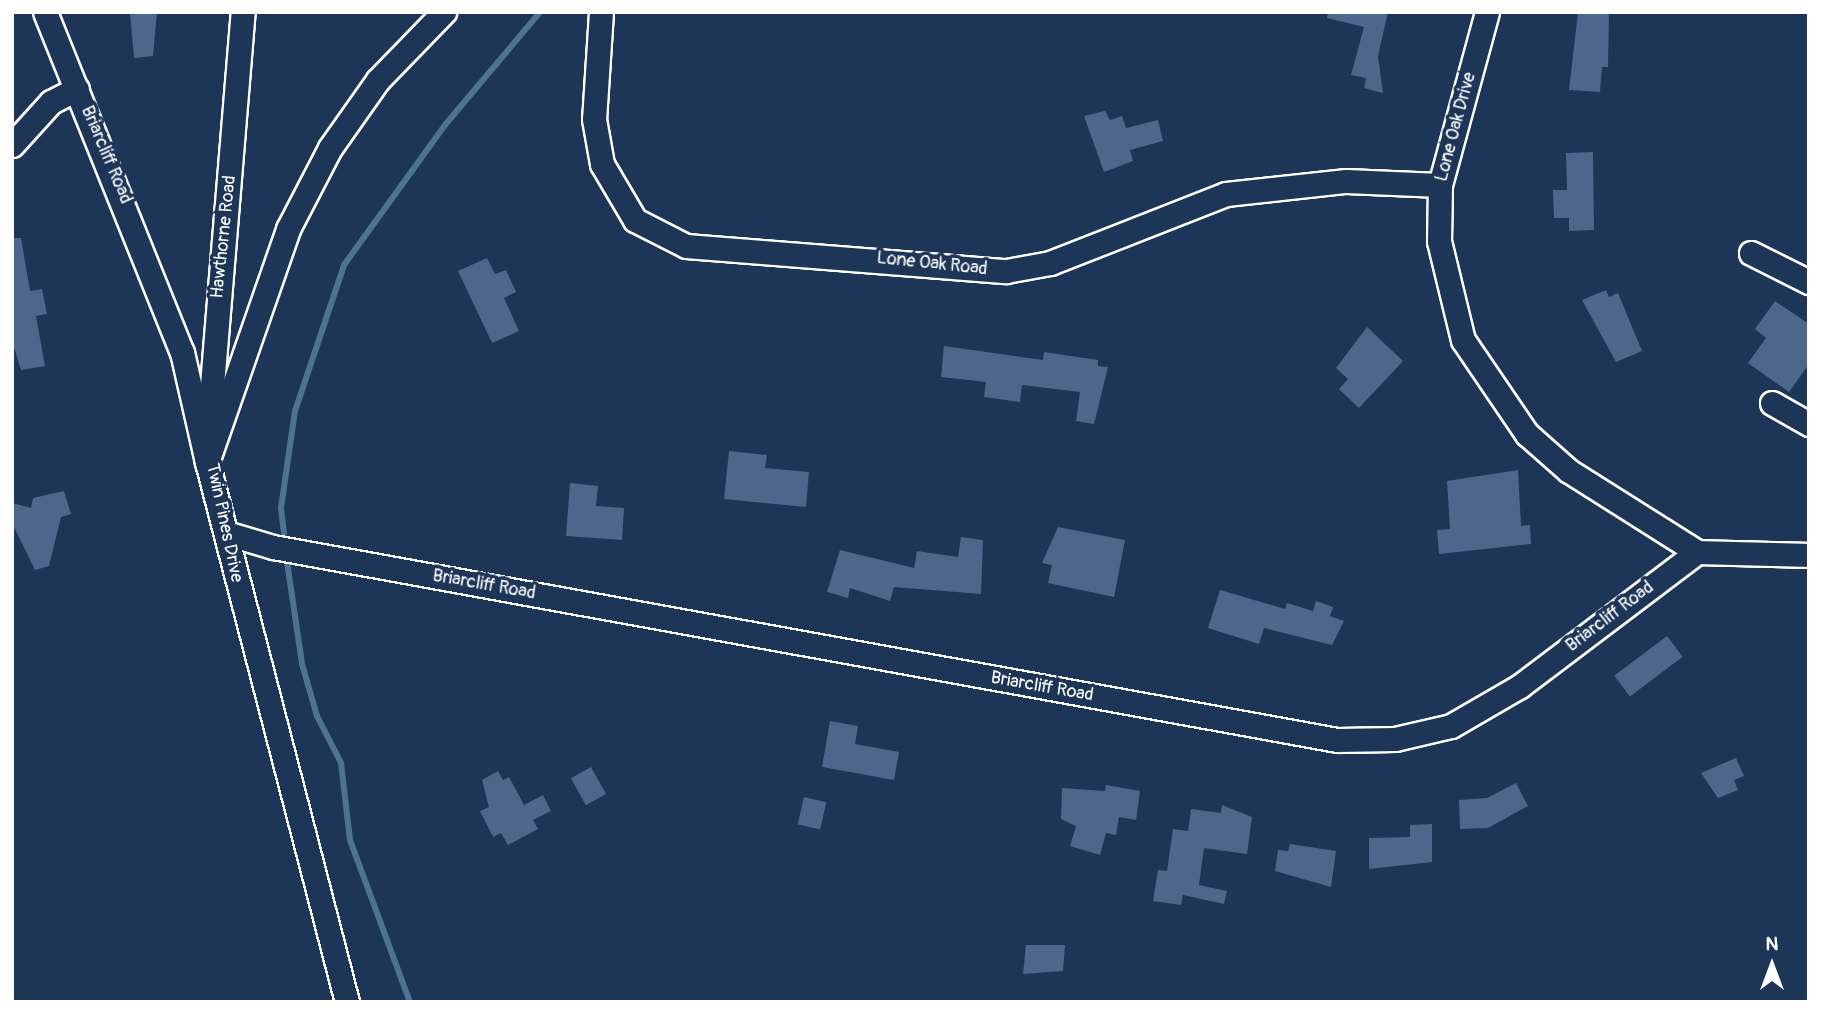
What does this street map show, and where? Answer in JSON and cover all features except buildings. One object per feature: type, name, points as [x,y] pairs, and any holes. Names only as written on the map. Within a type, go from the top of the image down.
[{"type":"street","name":"Briarcliff Road","points":[[45,12],[182,352],[207,461]]},
{"type":"street","name":"Hawthorne Road","points":[[207,461],[243,12]]},
{"type":"street","name":"Twin Pines Drive","points":[[347,1002],[207,461],[288,229],[330,148],[378,80],[444,12]]},
{"type":"street","name":"Lone Oak Road","points":[[601,12],[594,119],[602,164],[617,200],[635,220],[686,246],[1006,271],[1050,263],[1226,194],[1346,181],[1440,186]]},
{"type":"street","name":"Lone Oak Drive","points":[[1487,12],[1440,186],[1439,241],[1448,296],[1463,340],[1499,401],[1569,471],[1697,552]]},
{"type":"street","points":[[12,145],[51,102],[77,89]]},
{"type":"street","points":[[1751,253],[1809,282]]},
{"type":"street","points":[[1772,403],[1809,424]]},
{"type":"street","name":"Briarcliff Road","points":[[226,533],[273,547],[1337,740],[1395,739],[1451,726],[1520,686],[1697,552]]},
{"type":"street","points":[[1697,552],[1809,555]]},
{"type":"waterway","points":[[284,533],[281,508],[295,411],[344,265],[445,125],[540,12]]},
{"type":"waterway","points":[[286,555],[302,664],[317,716],[341,763],[350,840],[410,1002]]}]
